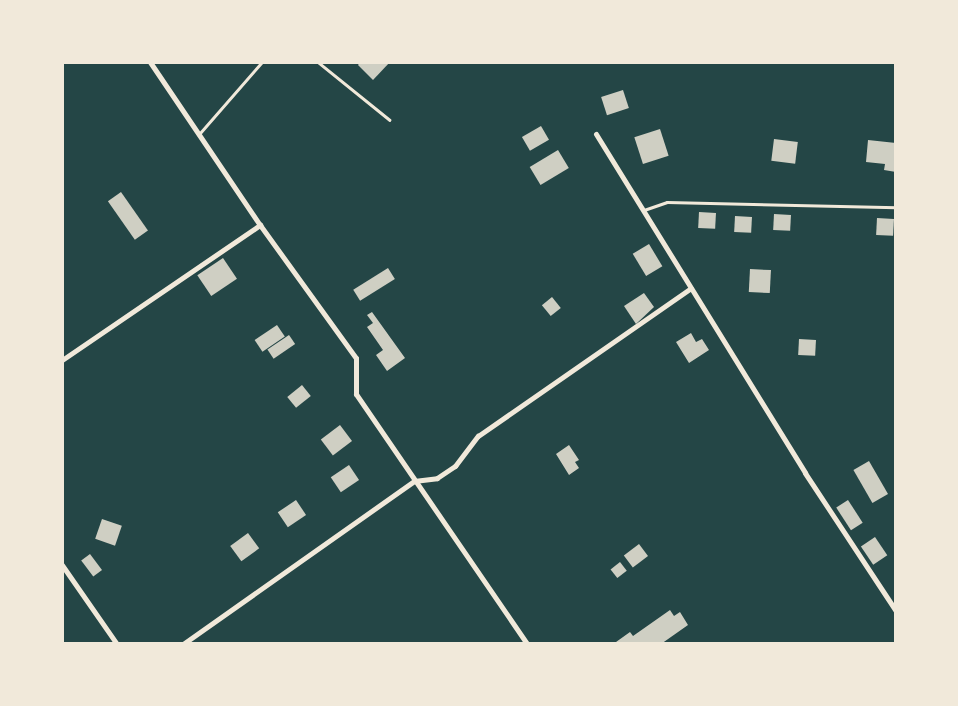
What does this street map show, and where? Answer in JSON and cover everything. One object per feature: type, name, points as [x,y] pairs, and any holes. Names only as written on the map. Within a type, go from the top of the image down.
[{"type":"street","points":[[150,62],[260,225],[356,358],[356,394],[414,481],[528,644]]},
{"type":"street","points":[[596,134],[896,612]]},
{"type":"street","points":[[62,360],[260,225]]},
{"type":"street","points":[[183,644],[414,481],[437,478],[455,466],[478,436],[692,288]]},
{"type":"street","points":[[62,565],[117,644]]},
{"type":"lane","points":[[199,134],[262,62]]},
{"type":"lane","points":[[318,62],[390,120]]},
{"type":"lane","points":[[644,210],[667,202],[896,207]]},
{"type":"shaded area","points":[[62,63],[895,63],[895,643],[62,643]]},
{"type":"building","points":[[360,62],[390,62],[373,80],[358,65]]},
{"type":"building","points":[[623,90],[629,108],[607,115],[601,97]]},
{"type":"building","points":[[541,126],[549,140],[530,151],[522,137]]},
{"type":"building","points":[[660,129],[669,156],[643,164],[634,137]]},
{"type":"building","points":[[774,139],[798,142],[795,164],[771,161]]},
{"type":"building","points":[[868,140],[896,143],[896,172],[884,170],[885,164],[866,162]]},
{"type":"building","points":[[558,150],[569,168],[541,185],[530,167]]},
{"type":"building","points":[[121,192],[148,231],[135,240],[108,201]]},
{"type":"building","points":[[699,212],[716,213],[715,229],[698,228]]},
{"type":"building","points":[[774,214],[791,215],[790,231],[773,230]]},
{"type":"building","points":[[735,216],[752,217],[751,233],[734,232]]},
{"type":"building","points":[[877,218],[894,219],[893,236],[876,235]]},
{"type":"building","points":[[649,244],[662,266],[646,276],[633,254]]},
{"type":"building","points":[[223,258],[237,279],[211,296],[197,275]]},
{"type":"building","points":[[388,268],[395,279],[360,301],[353,290]]},
{"type":"building","points":[[750,269],[771,270],[770,293],[749,292]]},
{"type":"building","points":[[644,293],[654,307],[636,324],[624,306]]},
{"type":"building","points":[[552,297],[561,308],[551,316],[542,305]]},
{"type":"building","points":[[372,312],[405,358],[387,371],[376,355],[383,350],[367,327],[373,323],[367,315]]},
{"type":"building","points":[[277,325],[285,337],[262,352],[255,340]]},
{"type":"building","points":[[691,333],[696,342],[702,339],[709,350],[689,363],[676,342]]},
{"type":"building","points":[[289,335],[295,344],[274,359],[267,350]]},
{"type":"building","points":[[799,339],[816,340],[815,356],[798,355]]},
{"type":"building","points":[[302,385],[311,396],[296,408],[287,397]]},
{"type":"building","points":[[340,425],[352,441],[333,455],[321,439]]},
{"type":"building","points":[[569,445],[579,460],[575,462],[579,468],[569,475],[556,454]]},
{"type":"building","points":[[869,461],[888,494],[872,503],[853,470]]},
{"type":"building","points":[[349,465],[359,480],[341,492],[331,477]]},
{"type":"building","points":[[296,500],[306,515],[288,527],[278,512]]},
{"type":"building","points":[[848,500],[863,523],[851,530],[836,508]]},
{"type":"building","points":[[102,519],[122,526],[115,546],[95,539]]},
{"type":"building","points":[[248,533],[259,548],[241,561],[230,546]]},
{"type":"building","points":[[875,537],[887,555],[873,565],[861,547]]},
{"type":"building","points":[[639,544],[648,556],[633,567],[624,555]]},
{"type":"building","points":[[90,554],[102,570],[93,577],[81,561]]},
{"type":"building","points":[[620,562],[627,571],[617,578],[611,569]]},
{"type":"building","points":[[670,610],[674,616],[680,612],[688,625],[661,644],[616,642],[630,632],[633,636]]}]
